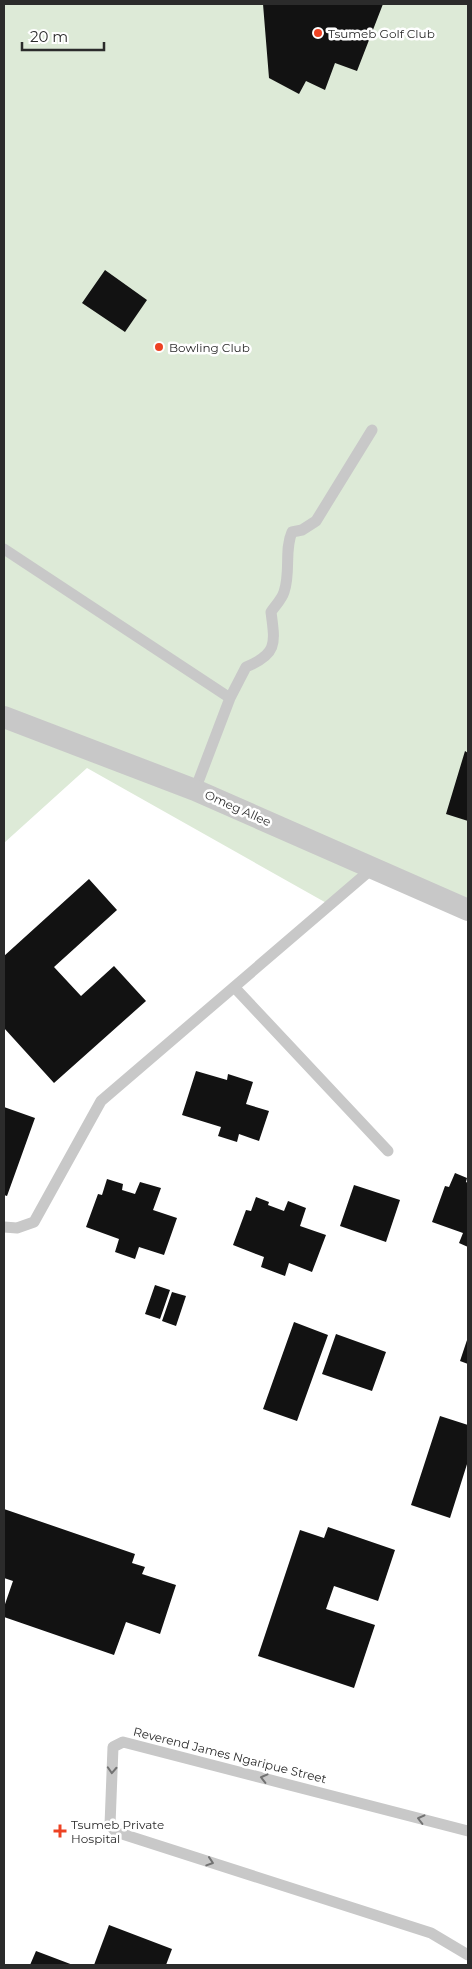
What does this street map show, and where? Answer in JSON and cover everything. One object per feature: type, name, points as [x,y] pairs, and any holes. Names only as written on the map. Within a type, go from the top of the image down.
[{"type":"street","name":"Omeg Allee","points":[[4,717],[195,790],[374,867],[468,910]]},
{"type":"lane","points":[[195,790],[230,698],[246,667],[262,660],[271,651],[275,640],[271,612],[284,594],[288,576],[289,539],[292,532],[302,530],[316,521],[372,430]]},
{"type":"lane","points":[[4,549],[230,698]]},
{"type":"lane","points":[[4,1228],[17,1228],[34,1222],[101,1102],[374,867]]},
{"type":"lane","points":[[235,988],[388,1151]]},
{"type":"lane","name":"Reverend James Ngaripue Street","points":[[468,1831],[123,1742],[113,1748],[110,1824],[116,1832],[431,1933],[468,1955]]},
{"type":"green space","points":[[4,4],[468,4],[468,910],[374,867],[330,905],[87,768],[4,843]]},
{"type":"building","name":"Tsumeb Golf Club","points":[[263,4],[383,4],[357,71],[335,63],[325,90],[306,81],[299,94],[269,78]]},
{"type":"building","points":[[105,270],[147,300],[125,332],[82,303]]},
{"type":"building","points":[[465,751],[468,753],[468,821],[446,814]]},
{"type":"building","points":[[89,879],[117,910],[54,967],[81,996],[114,966],[146,1001],[54,1083],[4,1028],[4,956]]},
{"type":"building","points":[[196,1071],[227,1080],[228,1074],[253,1082],[246,1104],[269,1111],[259,1141],[239,1134],[237,1142],[218,1136],[221,1127],[182,1115]]},
{"type":"building","points":[[4,1107],[35,1118],[7,1196],[4,1195]]},
{"type":"building","points":[[455,1173],[467,1178],[466,1182],[468,1183],[468,1247],[459,1243],[463,1233],[432,1222],[445,1186],[449,1187]]},
{"type":"building","points":[[107,1179],[123,1184],[122,1190],[135,1194],[140,1182],[161,1188],[153,1210],[177,1218],[164,1255],[139,1247],[135,1259],[115,1252],[119,1239],[86,1227],[98,1194],[102,1195]]},
{"type":"building","points":[[354,1185],[400,1200],[386,1242],[340,1226]]},
{"type":"building","points":[[256,1197],[269,1202],[268,1205],[284,1211],[288,1201],[306,1208],[300,1226],[326,1235],[312,1272],[289,1263],[285,1276],[261,1267],[264,1257],[233,1245],[246,1210],[251,1211]]},
{"type":"building","points":[[155,1285],[170,1290],[160,1319],[145,1314]]},
{"type":"building","points":[[172,1292],[186,1296],[176,1326],[162,1321]]},
{"type":"building","points":[[294,1322],[328,1335],[297,1421],[263,1409]]},
{"type":"building","points":[[336,1334],[386,1352],[372,1391],[322,1374]]},
{"type":"building","points":[[468,1337],[468,1364],[460,1361]]},
{"type":"building","points":[[440,1416],[468,1425],[468,1461],[450,1518],[411,1505]]},
{"type":"building","points":[[4,1509],[135,1554],[132,1563],[145,1567],[142,1574],[176,1585],[160,1634],[126,1622],[114,1655],[4,1617],[4,1607],[13,1581],[4,1578]]},
{"type":"building","points":[[328,1527],[395,1550],[378,1601],[334,1586],[326,1609],[375,1625],[354,1688],[258,1656],[300,1530],[324,1538]]},
{"type":"building","points":[[109,1925],[172,1949],[166,1965],[94,1965]]},
{"type":"building","points":[[36,1951],[73,1965],[30,1965]]},
{"type":"place","name":"Tsumeb Golf Club","points":[[318,33]]},
{"type":"place","name":"Bowling Club","points":[[159,347]]},
{"type":"place","name":"Tsumeb Private Hospital","points":[[60,1831]]}]
